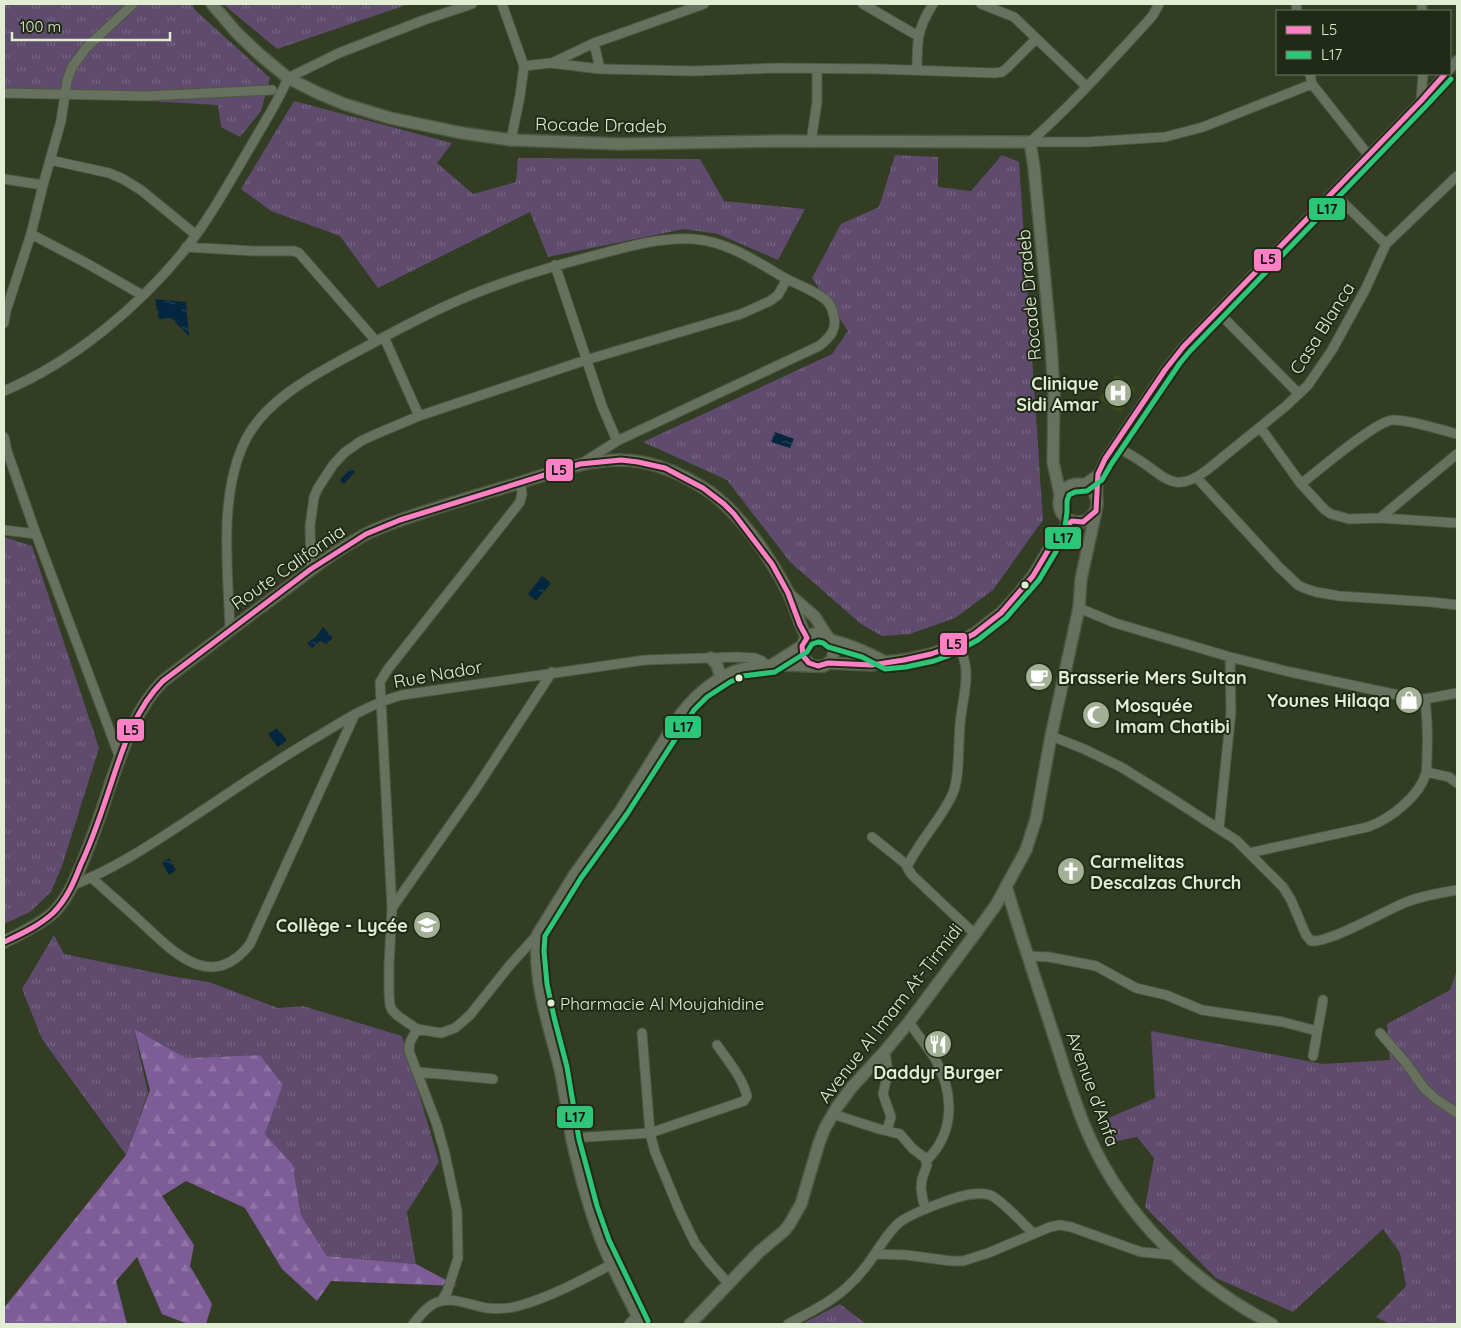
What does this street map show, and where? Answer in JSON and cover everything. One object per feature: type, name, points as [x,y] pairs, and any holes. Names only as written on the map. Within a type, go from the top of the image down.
[{"type":"street","points":[[4,323],[6,311],[31,234],[61,121],[67,81],[72,68],[86,48],[133,4]]},
{"type":"street","name":"Rocade Dradeb","points":[[212,4],[237,33],[259,54],[288,78],[318,93],[344,104],[390,118],[511,140],[622,144],[778,141],[1087,142],[1165,137],[1203,127],[1312,84]]},
{"type":"street","points":[[4,391],[24,383],[110,325],[142,295],[186,248],[240,165],[278,101],[288,78],[339,53],[424,20],[472,4]]},
{"type":"street","points":[[502,4],[524,66],[511,140]]},
{"type":"street","points":[[552,63],[594,43],[704,4]]},
{"type":"street","points":[[863,4],[918,36]]},
{"type":"street","points":[[917,70],[918,36],[921,26],[933,4]]},
{"type":"street","points":[[981,4],[1014,17],[1086,86]]},
{"type":"street","points":[[1030,142],[1066,109],[1148,21],[1159,4]]},
{"type":"street","points":[[524,66],[552,63],[600,69],[694,71],[817,68],[999,73],[1011,66],[1036,39]]},
{"type":"street","points":[[594,43],[600,69]]},
{"type":"street","points":[[811,142],[816,102],[817,68]]},
{"type":"street","points":[[1310,75],[1312,84],[1369,156]]},
{"type":"street","points":[[1421,101],[1424,75]]},
{"type":"street","points":[[1056,536],[1075,522],[1088,519],[1097,506],[1098,474],[1105,459],[1174,358],[1217,311],[1369,156],[1444,75]]},
{"type":"street","points":[[4,93],[146,96],[272,90]]},
{"type":"street","name":"Rocade Dradeb","points":[[1030,142],[1036,184],[1051,344],[1054,393],[1053,462],[1060,494]]},
{"type":"street","points":[[50,160],[109,173],[123,179],[141,190],[196,235]]},
{"type":"street","name":"Casa Blanca","points":[[1197,478],[1299,394],[1314,377],[1332,350],[1366,288],[1386,244],[1457,176]]},
{"type":"street","points":[[4,179],[43,185]]},
{"type":"street","points":[[1333,193],[1386,244]]},
{"type":"street","points":[[31,234],[142,295]]},
{"type":"street","points":[[230,630],[227,547],[229,496],[234,467],[247,438],[267,410],[281,398],[330,367],[380,339],[472,294],[555,265],[633,246],[667,240],[692,239],[711,242],[728,248],[751,258],[815,293],[830,305],[836,320],[834,332],[829,339],[819,346],[617,441],[580,464]]},
{"type":"street","points":[[186,248],[300,252],[363,328],[380,339],[419,416]]},
{"type":"street","points":[[555,265],[602,406],[617,441]]},
{"type":"street","points":[[311,569],[310,526],[314,497],[322,480],[344,453],[361,441],[419,416],[586,360],[741,314],[770,301],[778,295],[787,279]]},
{"type":"street","points":[[1217,311],[1299,394]]},
{"type":"street","points":[[1301,484],[1357,440],[1386,421],[1400,420],[1457,434]]},
{"type":"street","points":[[1260,426],[1301,484],[1320,506],[1331,514],[1349,518],[1457,523]]},
{"type":"street","points":[[4,437],[15,476],[120,758]]},
{"type":"street","points":[[1115,446],[1170,480],[1180,483],[1197,478],[1279,567],[1304,588],[1339,596],[1457,605]]},
{"type":"street","points":[[1380,518],[1457,454]]},
{"type":"street","name":"Route California","points":[[4,942],[44,921],[65,899],[94,835],[120,758],[138,715],[154,690],[163,681],[311,569],[366,534],[381,528],[442,506],[580,464],[621,460],[665,468],[703,488],[734,514],[760,547],[788,593],[795,608],[805,642]]},
{"type":"street","points":[[1055,474],[1093,490],[1097,506]]},
{"type":"street","points":[[828,663],[864,665],[904,660],[930,654],[958,643],[974,634],[1001,613],[1033,576],[1056,536],[1060,511],[1060,494],[1068,486],[1078,484],[1098,474]]},
{"type":"street","points":[[521,483],[522,494],[520,502],[388,669],[380,682],[392,908],[389,965],[390,1005],[398,1016],[417,1029],[441,1032],[448,1031],[459,1025],[470,1015],[510,965],[538,934],[575,874],[621,810],[690,702],[721,678],[741,669],[769,665],[823,666],[834,655],[829,638]]},
{"type":"street","name":"Avenue Al Imam At-Tirmidi","points":[[690,1324],[765,1246],[784,1231],[793,1219],[801,1204],[819,1143],[833,1114],[852,1087],[909,1022],[975,934],[996,904],[1026,850],[1036,819],[1051,736],[1079,608],[1081,580],[1097,506]]},
{"type":"street","points":[[1060,511],[1067,519],[1075,522],[1089,546]]},
{"type":"street","points":[[4,530],[36,534]]},
{"type":"street","name":"Route California","points":[[788,593],[815,617],[829,638]]},
{"type":"street","points":[[1079,608],[1115,624],[1230,657],[1370,690],[1424,699],[1457,693]]},
{"type":"street","points":[[769,665],[817,634],[865,650],[885,662]]},
{"type":"street","points":[[805,642],[803,656],[813,666]]},
{"type":"street","points":[[907,866],[947,806],[954,791],[966,672],[963,654],[958,643]]},
{"type":"street","points":[[1218,828],[1230,729],[1230,657]]},
{"type":"street","points":[[711,658],[717,665],[721,678]]},
{"type":"street","name":"Rue Nador","points":[[72,885],[92,878],[131,858],[302,745],[355,714],[380,702],[402,695],[645,660],[755,658],[769,665]]},
{"type":"street","points":[[392,908],[477,787],[552,672]]},
{"type":"street","points":[[1249,853],[1357,830],[1377,824],[1397,811],[1406,803],[1422,782],[1426,772],[1428,734],[1424,699]]},
{"type":"street","points":[[92,878],[166,946],[183,959],[210,967],[221,966],[233,960],[242,954],[250,944],[355,714]]},
{"type":"street","points":[[1051,736],[1084,749],[1120,767],[1236,840],[1277,880],[1288,894],[1303,930],[1311,941],[1343,931],[1416,899],[1457,890]]},
{"type":"street","points":[[1426,772],[1449,777],[1457,783]]},
{"type":"street","points":[[872,837],[907,866],[912,875],[975,934]]},
{"type":"street","name":"Avenue d'Anfa","points":[[1006,886],[1027,956],[1080,1114],[1096,1152],[1114,1183],[1150,1231],[1174,1255],[1218,1290],[1272,1324]]},
{"type":"street","points":[[538,934],[536,944],[541,992],[562,1078],[577,1160],[598,1232],[636,1321]]},
{"type":"street","points":[[1027,956],[1049,957],[1096,966],[1136,988],[1166,995],[1202,1010],[1283,1022],[1317,1031]]},
{"type":"street","points":[[1313,1056],[1322,1000]]},
{"type":"street","points":[[909,1022],[935,1059],[949,1102],[946,1130],[937,1150],[927,1160],[922,1179],[921,1188],[926,1209]]},
{"type":"street","points":[[417,1029],[410,1042],[410,1051],[437,1124],[457,1211],[458,1258],[447,1292],[442,1300]]},
{"type":"street","points":[[642,1033],[650,1133],[655,1152],[690,1233],[704,1256],[729,1284]]},
{"type":"street","points":[[1380,1033],[1406,1063],[1424,1088],[1436,1099],[1457,1113]]},
{"type":"street","points":[[572,1138],[650,1133],[735,1104],[747,1098],[739,1078],[717,1046]]},
{"type":"street","points":[[885,1051],[888,1072],[883,1094],[890,1117],[886,1130]]},
{"type":"street","points":[[418,1072],[492,1079]]},
{"type":"street","points":[[833,1114],[900,1134],[913,1149],[927,1160]]},
{"type":"street","points":[[788,1324],[839,1294],[854,1280],[898,1225],[926,1209],[972,1194],[985,1194],[999,1200],[1033,1233]]},
{"type":"street","points":[[875,1254],[906,1255],[951,1262],[963,1261],[988,1253],[1033,1233],[1055,1226],[1065,1226],[1150,1254],[1174,1255]]},
{"type":"street","points":[[413,1324],[429,1306],[442,1300],[489,1308],[507,1308],[558,1291],[612,1264]]},
{"type":"shaded area","name":"Clinique Sidi Amar","points":[[1116,374],[1136,388],[1120,413],[1099,399]]},
{"type":"green space","points":[[4,4],[192,4],[195,10],[270,78],[261,111],[240,137],[221,127],[218,105],[4,93]]},
{"type":"green space","points":[[223,4],[409,4],[277,49]]},
{"type":"green space","points":[[294,101],[452,143],[437,163],[473,194],[516,182],[518,158],[700,159],[724,201],[805,209],[778,260],[718,234],[684,229],[548,257],[530,212],[378,288],[340,236],[271,211],[241,189]]},
{"type":"green space","points":[[895,155],[938,157],[938,187],[971,191],[1002,155],[1019,162],[1043,520],[993,590],[955,618],[910,634],[882,636],[861,624],[790,562],[727,480],[643,442],[832,354],[848,331],[812,278],[841,224],[879,207]]},
{"type":"green space","points":[[4,537],[32,546],[99,748],[62,866],[51,892],[30,912],[4,924]]},
{"type":"green space","points":[[54,935],[64,954],[209,982],[278,1008],[303,1006],[402,1036],[439,1162],[407,1212],[416,1264],[327,1256],[301,1215],[293,1165],[265,1134],[283,1085],[260,1055],[186,1058],[134,1030],[148,1093],[126,1155],[42,1039],[22,989]]},
{"type":"green space","points":[[1457,970],[1457,1324],[1390,1324],[1376,1317],[1406,1286],[1400,1253],[1383,1229],[1293,1312],[1216,1278],[1145,1207],[1154,1158],[1137,1137],[1107,1143],[1104,1120],[1155,1098],[1151,1031],[1323,1064],[1390,1060],[1387,1024],[1450,990]]},
{"type":"green space","points":[[134,1029],[186,1058],[260,1055],[283,1085],[265,1134],[293,1165],[301,1215],[327,1256],[416,1264],[457,1286],[331,1281],[317,1301],[282,1269],[245,1208],[186,1181],[162,1196],[194,1245],[190,1266],[212,1304],[206,1324],[188,1324],[162,1314],[137,1257],[116,1281],[127,1324],[4,1324],[4,1308],[126,1155],[150,1090]]},
{"type":"green space","points":[[840,1304],[866,1324],[802,1324]]},
{"type":"water","points":[[155,299],[186,302],[189,336],[171,318],[159,319]]},
{"type":"water","points":[[775,432],[794,439],[790,448],[771,442]]},
{"type":"water","points":[[351,468],[355,472],[344,484],[340,480]]},
{"type":"water","points":[[542,576],[551,583],[536,601],[528,594]]},
{"type":"water","points":[[323,627],[333,638],[326,644],[320,641],[312,648],[307,643],[316,637]]},
{"type":"water","points":[[277,728],[287,740],[278,747],[268,734]]},
{"type":"water","points":[[169,858],[176,870],[169,875],[162,863]]},
{"type":"transit line","name":"L5","points":[[4,942],[48,918],[66,896],[92,838],[129,734],[144,706],[163,681],[311,569],[366,534],[400,520],[580,464],[621,460],[638,462],[665,468],[703,488],[734,514],[772,564],[788,593],[807,638],[802,646],[803,656],[809,663],[818,666],[828,663],[872,665],[904,660],[945,649],[974,634],[1001,613],[1033,576],[1056,537],[1072,521],[1083,522],[1096,511],[1098,474],[1105,459],[1165,370],[1184,346],[1444,75]]},
{"type":"transit line","name":"L17","points":[[648,1321],[609,1240],[597,1206],[579,1139],[567,1067],[547,984],[544,951],[545,936],[581,878],[627,814],[694,710],[707,697],[730,682],[743,676],[775,672],[807,652],[812,644],[818,642],[828,647],[862,657],[885,669],[934,661],[948,656],[978,640],[1006,618],[1039,580],[1063,540],[1069,495],[1075,492],[1087,491],[1102,480],[1190,351],[1451,79]]},
{"type":"place","name":"Clinique Sidi Amar","points":[[1118,393]]},
{"type":"place","name":"Brasserie Mers Sultan","points":[[1039,677]]},
{"type":"place","name":"Younes Hilaqa","points":[[1409,700]]},
{"type":"place","name":"Mosquée Imam Chatibi","points":[[1096,715]]},
{"type":"place","name":"Carmelitas Descalzas Church","points":[[1071,871]]},
{"type":"place","name":"Collège - Lycée","points":[[427,925]]},
{"type":"place","name":"Pharmacie Al Moujahidine","points":[[551,1003]]},
{"type":"place","name":"Daddyr Burger","points":[[938,1044]]}]
